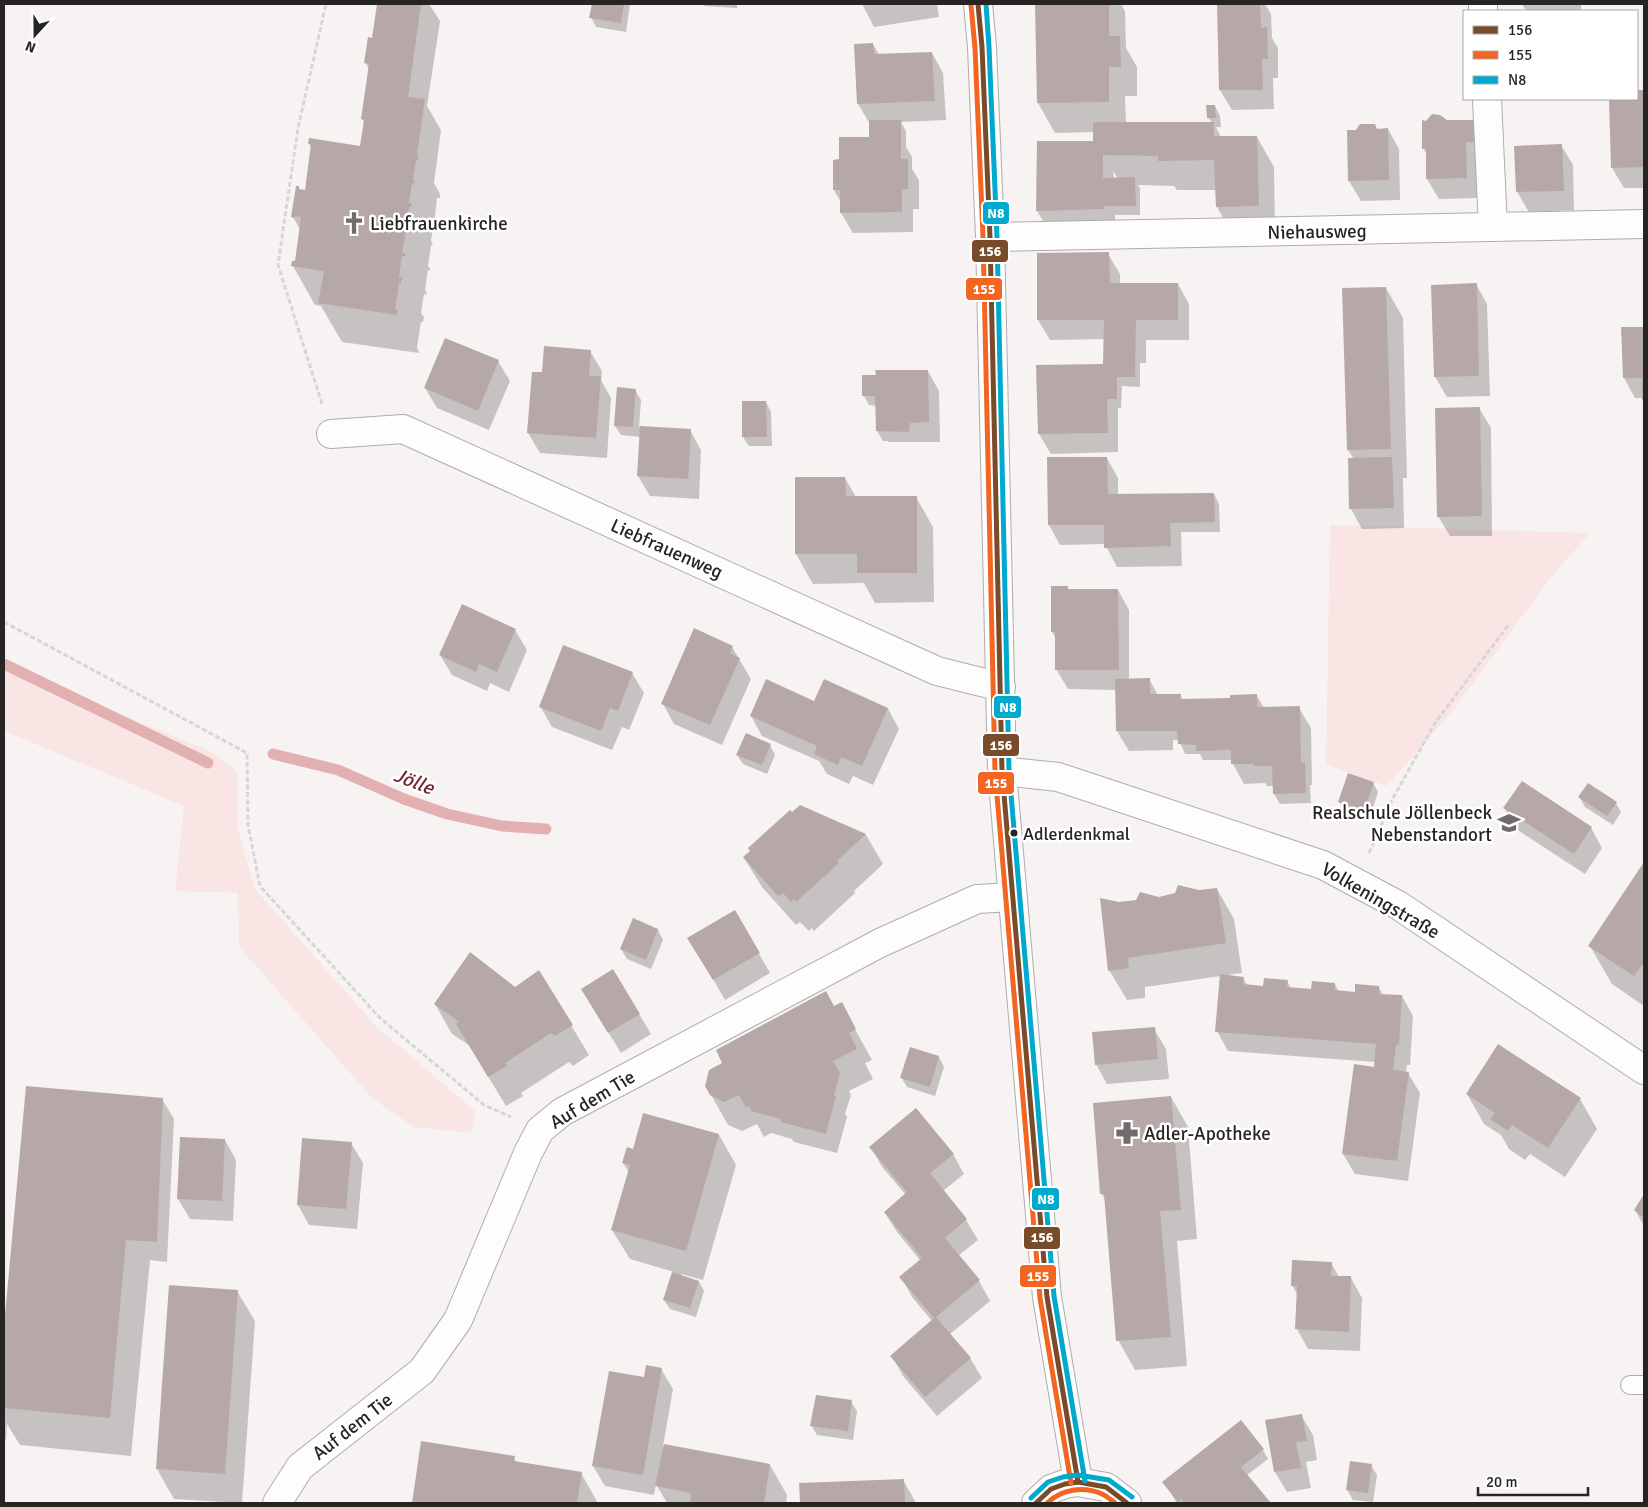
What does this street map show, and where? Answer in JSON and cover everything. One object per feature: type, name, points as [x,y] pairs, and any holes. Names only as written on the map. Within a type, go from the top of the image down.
[{"type":"street","points":[[978,4],[982,46],[990,237],[1002,771],[1047,1297],[1078,1482]]},
{"type":"street","points":[[1487,100],[1493,227]]},
{"type":"street","name":"Niehausweg","points":[[990,237],[1644,224]]},
{"type":"street","name":"Liebfrauenweg","points":[[332,434],[403,429],[937,671],[1001,687]]},
{"type":"street","name":"Volkeningstraße","points":[[1002,771],[1058,777],[1323,865],[1398,905],[1644,1070]]},
{"type":"street","name":"Auf dem Tie","points":[[277,1503],[300,1467],[422,1371],[458,1320],[528,1153],[540,1130],[562,1112],[880,943],[977,899],[1012,896]]},
{"type":"street","points":[[1036,1503],[1051,1490],[1065,1484],[1078,1482],[1106,1487],[1127,1503]]},
{"type":"path","points":[[326,4],[298,128],[278,265],[332,434]]},
{"type":"path","points":[[4,622],[248,753],[248,825],[260,886],[380,1018],[484,1105],[540,1130]]},
{"type":"path","points":[[1356,882],[1393,798],[1435,723],[1509,624]]},
{"type":"shaded area","points":[[1330,525],[1590,533],[1548,581],[1455,708],[1387,786],[1326,765]]},
{"type":"shaded area","points":[[4,666],[214,753],[238,773],[238,829],[255,889],[375,1025],[476,1112],[471,1133],[414,1127],[373,1099],[239,947],[238,893],[175,891],[184,806],[4,731]]},
{"type":"building","name":"Liebfrauenkirche","points":[[377,4],[421,4],[408,97],[425,99],[417,154],[418,160],[416,160],[413,180],[415,180],[414,184],[412,183],[409,203],[412,203],[411,207],[409,207],[406,229],[408,229],[408,233],[406,232],[402,253],[405,253],[405,256],[402,256],[399,277],[402,277],[401,284],[399,283],[395,310],[398,310],[397,315],[318,303],[324,271],[291,266],[292,261],[295,261],[301,217],[291,217],[296,186],[299,186],[299,189],[305,190],[311,144],[308,144],[309,138],[360,146],[364,120],[361,119],[369,64],[364,63],[368,37],[372,38]]},
{"type":"building","points":[[592,4],[624,4],[621,23],[589,18]]},
{"type":"building","points":[[1035,4],[1109,4],[1109,36],[1120,36],[1121,67],[1109,67],[1109,102],[1037,103]]},
{"type":"building","points":[[1217,4],[1260,4],[1261,28],[1267,27],[1268,59],[1262,59],[1263,90],[1219,90]]},
{"type":"building","points":[[873,43],[874,54],[932,52],[935,101],[857,104],[854,44]]},
{"type":"building","points":[[1638,90],[1644,90],[1644,167],[1611,168],[1609,100],[1638,100]]},
{"type":"building","points":[[1206,105],[1215,105],[1216,118],[1207,118]]},
{"type":"building","points":[[1432,114],[1440,115],[1447,120],[1481,120],[1482,142],[1466,142],[1467,178],[1426,179],[1426,148],[1422,149],[1422,120],[1426,121]]},
{"type":"building","points":[[869,120],[901,120],[901,159],[908,159],[908,189],[902,189],[902,212],[840,213],[840,190],[833,190],[833,160],[839,159],[839,137],[869,137]]},
{"type":"building","points":[[1093,122],[1214,122],[1214,136],[1257,136],[1259,206],[1216,207],[1214,160],[1158,161],[1158,156],[1103,155],[1103,178],[1135,177],[1136,206],[1104,206],[1104,209],[1036,211],[1037,141],[1093,141]]},
{"type":"building","points":[[1360,124],[1375,124],[1377,129],[1388,128],[1389,180],[1348,181],[1347,130],[1356,130]]},
{"type":"building","points":[[1562,144],[1564,191],[1516,192],[1514,146]]},
{"type":"building","points":[[1109,252],[1110,283],[1178,283],[1178,320],[1136,320],[1135,377],[1117,377],[1117,399],[1107,399],[1108,433],[1038,434],[1036,365],[1103,364],[1104,320],[1037,320],[1037,253]]},
{"type":"building","points":[[1477,283],[1479,376],[1434,377],[1431,285]]},
{"type":"building","points":[[1386,287],[1391,449],[1347,450],[1342,288]]},
{"type":"building","points":[[1621,327],[1644,327],[1644,400],[1642,400],[1642,378],[1623,378]]},
{"type":"building","points":[[445,338],[499,360],[478,411],[424,388]]},
{"type":"building","points":[[544,346],[591,350],[589,376],[601,376],[596,438],[527,433],[532,372],[542,372]]},
{"type":"building","points":[[875,370],[928,370],[929,422],[910,423],[909,432],[876,431],[875,396],[862,396],[862,375],[876,375]]},
{"type":"building","points":[[617,387],[636,389],[633,427],[614,426]]},
{"type":"building","points":[[742,401],[766,401],[767,437],[742,437]]},
{"type":"building","points":[[1480,407],[1482,516],[1437,517],[1435,408]]},
{"type":"building","points":[[640,426],[691,429],[688,479],[637,476]]},
{"type":"building","points":[[1047,457],[1107,457],[1108,494],[1214,493],[1215,522],[1170,523],[1171,546],[1104,548],[1104,525],[1048,525]]},
{"type":"building","points":[[1392,457],[1394,508],[1349,509],[1348,458]]},
{"type":"building","points":[[795,477],[845,477],[846,496],[917,496],[917,573],[857,573],[857,554],[795,554]]},
{"type":"building","points":[[1051,586],[1068,586],[1068,589],[1118,589],[1119,670],[1055,670],[1055,632],[1051,632]]},
{"type":"building","points":[[462,604],[516,629],[497,672],[479,664],[476,672],[439,655]]},
{"type":"building","points":[[694,628],[733,646],[730,653],[740,658],[710,725],[661,704]]},
{"type":"building","points":[[563,645],[633,672],[618,711],[610,708],[601,731],[539,707]]},
{"type":"building","points":[[1150,678],[1150,694],[1181,694],[1180,699],[1230,698],[1230,695],[1257,694],[1257,707],[1300,706],[1301,763],[1305,763],[1306,793],[1273,794],[1272,766],[1231,764],[1231,750],[1196,751],[1196,745],[1178,744],[1177,731],[1116,731],[1115,679]]},
{"type":"building","points":[[766,679],[814,701],[824,679],[888,708],[862,766],[841,757],[838,765],[814,754],[817,746],[750,716]]},
{"type":"building","points":[[746,733],[771,744],[762,765],[736,755]]},
{"type":"building","points":[[1348,773],[1374,782],[1364,811],[1338,802]]},
{"type":"building","points":[[1522,781],[1592,827],[1574,854],[1503,808]]},
{"type":"building","points":[[1588,783],[1617,802],[1607,816],[1578,797]]},
{"type":"building","points":[[800,805],[866,834],[837,861],[839,863],[796,902],[794,899],[791,902],[783,893],[778,896],[743,857],[750,851],[748,848],[790,810],[792,812]]},
{"type":"building","points":[[1644,862],[1644,962],[1634,976],[1588,946]]},
{"type":"building","points":[[1178,885],[1199,890],[1217,888],[1226,943],[1128,958],[1129,968],[1108,971],[1100,898],[1119,902],[1136,900],[1140,892],[1159,897],[1175,893]]},
{"type":"building","points":[[735,910],[760,953],[713,980],[687,938]]},
{"type":"building","points":[[633,918],[658,929],[646,960],[620,949]]},
{"type":"building","points":[[470,952],[515,987],[539,970],[573,1025],[555,1036],[551,1033],[505,1063],[507,1066],[488,1077],[456,1024],[459,1022],[434,1004]]},
{"type":"building","points":[[613,969],[640,1014],[608,1033],[581,989]]},
{"type":"building","points":[[1220,974],[1244,977],[1243,984],[1263,986],[1264,978],[1288,980],[1287,987],[1311,989],[1312,981],[1335,983],[1335,990],[1355,992],[1355,984],[1379,986],[1379,994],[1402,995],[1399,1045],[1396,1045],[1393,1070],[1409,1072],[1397,1161],[1342,1154],[1354,1064],[1374,1067],[1376,1044],[1215,1032]]},
{"type":"building","points":[[826,991],[834,1006],[842,1002],[856,1029],[849,1033],[857,1049],[833,1061],[840,1073],[826,1134],[781,1122],[781,1119],[751,1111],[749,1106],[746,1108],[739,1095],[724,1102],[710,1095],[705,1086],[709,1070],[722,1063],[716,1050]]},
{"type":"building","points":[[1155,1027],[1158,1059],[1095,1065],[1092,1032]]},
{"type":"building","points":[[1498,1044],[1581,1098],[1548,1148],[1512,1125],[1508,1131],[1490,1119],[1495,1113],[1466,1094]]},
{"type":"building","points":[[910,1047],[939,1056],[930,1087],[900,1078]]},
{"type":"building","points":[[26,1086],[163,1098],[157,1242],[126,1240],[110,1418],[4,1408],[4,1326]]},
{"type":"building","points":[[1171,1096],[1181,1210],[1160,1211],[1171,1337],[1116,1341],[1104,1194],[1100,1194],[1093,1103]]},
{"type":"building","points":[[916,1108],[954,1154],[930,1173],[967,1219],[945,1238],[980,1280],[936,1317],[971,1358],[925,1397],[890,1356],[934,1318],[899,1277],[922,1258],[884,1212],[907,1192],[869,1147]]},
{"type":"building","points":[[643,1113],[719,1134],[686,1251],[611,1230],[630,1165],[622,1163],[627,1147],[633,1149]]},
{"type":"building","points":[[180,1137],[225,1139],[222,1201],[177,1199]]},
{"type":"building","points":[[302,1138],[352,1142],[346,1209],[297,1205]]},
{"type":"building","points":[[1644,1194],[1644,1218],[1634,1210]]},
{"type":"building","points":[[1292,1260],[1332,1262],[1331,1276],[1351,1276],[1349,1332],[1295,1329],[1297,1286],[1291,1286]]},
{"type":"building","points":[[672,1272],[699,1281],[690,1308],[663,1300]]},
{"type":"building","points":[[169,1285],[238,1290],[225,1474],[156,1469]]},
{"type":"building","points":[[646,1365],[662,1368],[643,1475],[592,1466],[609,1371],[644,1377]]},
{"type":"building","points":[[816,1395],[852,1400],[848,1431],[810,1426]]},
{"type":"building","points":[[1302,1414],[1307,1441],[1296,1442],[1301,1468],[1274,1472],[1265,1420]]},
{"type":"building","points":[[1241,1420],[1264,1449],[1241,1467],[1271,1503],[1184,1503],[1181,1499],[1178,1502],[1162,1482]]},
{"type":"building","points":[[421,1441],[515,1456],[514,1461],[582,1472],[577,1503],[412,1503]]},
{"type":"building","points":[[664,1444],[770,1464],[764,1503],[690,1503],[691,1493],[655,1486]]},
{"type":"building","points":[[1350,1461],[1372,1464],[1368,1493],[1346,1490]]},
{"type":"building","points":[[904,1479],[905,1503],[800,1503],[799,1483]]},
{"type":"waterway","name":"Jölle","points":[[4,664],[208,763]]},
{"type":"waterway","name":"Jölle","points":[[273,754],[338,770],[404,799],[447,814],[502,826],[546,829]]},
{"type":"transit line","name":"156","points":[[978,4],[982,47],[990,237],[1002,771],[1047,1297],[1078,1482]]},
{"type":"transit line","name":"N8","points":[[986,4],[997,237],[1009,771],[1054,1296],[1085,1481]]},
{"type":"transit line","name":"155","points":[[971,5],[975,48],[983,237],[995,772],[1040,1298],[1071,1483]]},
{"type":"transit line","name":"N8","points":[[1031,1498],[1048,1482],[1078,1475],[1109,1480],[1132,1497]]},
{"type":"transit line","name":"156","points":[[1036,1503],[1051,1489],[1078,1482],[1106,1487],[1127,1503]]},
{"type":"transit line","name":"155","points":[[1047,1503],[1053,1498],[1073,1490],[1088,1490],[1102,1494],[1115,1503]]},
{"type":"place","name":"Liebfrauenkirche","points":[[354,223]]},
{"type":"place","name":"Realschule Jöllenbeck Nebenstandort","points":[[1509,823]]},
{"type":"place","name":"Adlerdenkmal","points":[[1014,833]]},
{"type":"place","name":"Adler-Apotheke","points":[[1127,1133]]}]
